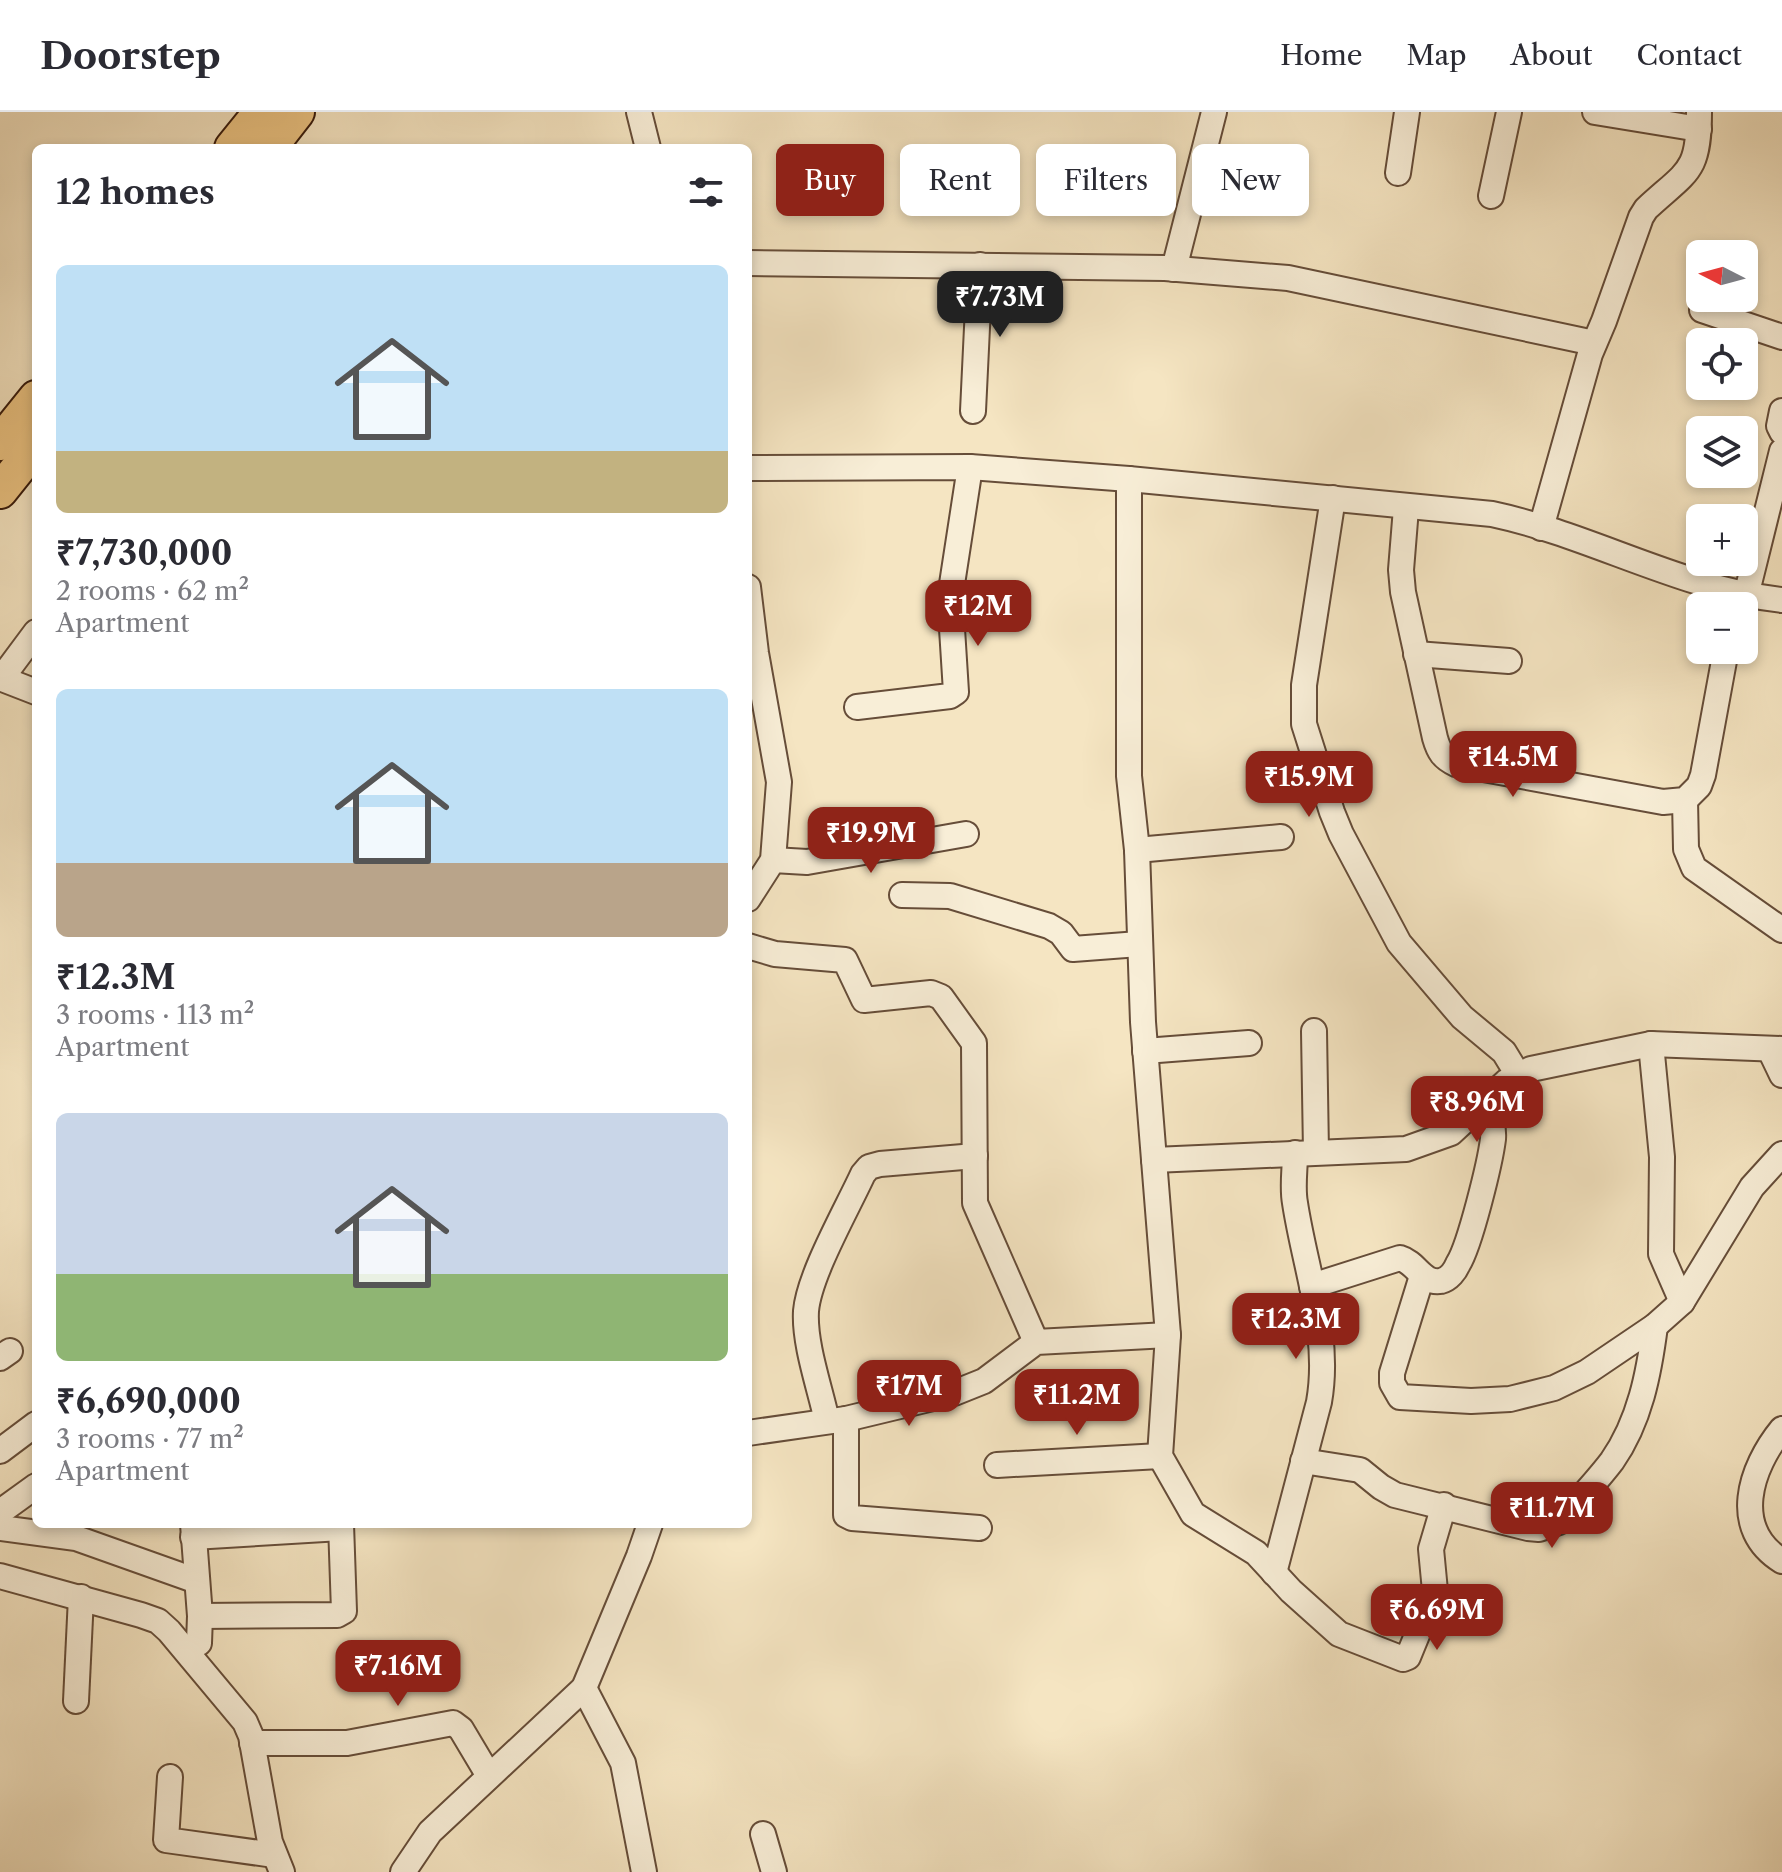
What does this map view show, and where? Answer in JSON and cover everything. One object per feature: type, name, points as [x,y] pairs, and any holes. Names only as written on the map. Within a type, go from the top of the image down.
[{"type":"highway","points":[[235,144],[261,112]]},
{"type":"highway","points":[[272,144],[297,112]]},
{"type":"highway","points":[[0,443],[32,403]]},
{"type":"highway","points":[[0,491],[32,451]]},
{"type":"street","points":[[639,112],[647,144]]},
{"type":"street","points":[[1174,269],[1214,112]]},
{"type":"street","points":[[1398,173],[1407,112]]},
{"type":"street","points":[[1491,196],[1509,112]]},
{"type":"street","points":[[1541,528],[1594,343],[1641,217],[1693,165],[1696,157],[1699,120],[1595,112]]},
{"type":"street","points":[[752,263],[1174,269],[1288,278],[1594,343]]},
{"type":"street","points":[[973,411],[980,265]]},
{"type":"street","points":[[1708,312],[1782,337]]},
{"type":"street","points":[[1782,411],[1779,426],[1782,432]]},
{"type":"street","points":[[1741,592],[1782,451]]},
{"type":"street","points":[[752,468],[970,467],[1492,514],[1541,528],[1719,592]]},
{"type":"street","points":[[857,707],[950,696],[956,692],[950,597],[970,467]]},
{"type":"street","points":[[1129,479],[1129,776],[1137,850],[1145,1051],[1168,1335],[1160,1456],[1193,1514],[1256,1553],[1339,1634],[1407,1660],[1435,1591],[1431,1549],[1444,1505]]},
{"type":"street","points":[[1333,498],[1304,685],[1303,706],[1309,741],[1341,834],[1399,943],[1462,1017],[1504,1052],[1518,1075]]},
{"type":"street","points":[[1406,508],[1402,582],[1416,654],[1439,752],[1456,764],[1663,802],[1685,800],[1699,786],[1703,775],[1723,664]]},
{"type":"street","points":[[1758,599],[1782,600]]},
{"type":"street","points":[[32,637],[1,679],[32,691]]},
{"type":"street","points":[[752,641],[755,682],[779,782],[773,860],[752,893]]},
{"type":"street","points":[[1416,654],[1509,661]]},
{"type":"street","points":[[1685,800],[1686,849],[1688,860],[1694,868],[1781,924]]},
{"type":"street","points":[[773,860],[807,862],[966,834]]},
{"type":"street","points":[[1137,850],[1281,837]]},
{"type":"street","points":[[902,895],[950,896],[1049,926],[1061,933],[1073,949],[1139,944]]},
{"type":"street","points":[[752,947],[775,954],[845,960],[864,1000],[931,993],[941,997],[974,1043],[976,1210],[1036,1342]]},
{"type":"street","points":[[1274,1573],[1319,1402],[1321,1381],[1319,1325],[1295,1203],[1305,1153],[1314,1031]]},
{"type":"street","points":[[1145,1051],[1249,1043]]},
{"type":"street","points":[[1651,1044],[1661,1144],[1661,1254],[1682,1302]]},
{"type":"street","points":[[1154,1160],[1388,1150],[1420,1145],[1451,1133],[1506,1082],[1531,1069],[1651,1044],[1776,1050],[1782,1075]]},
{"type":"street","points":[[1312,1286],[1400,1258],[1413,1264],[1422,1276],[1430,1280],[1446,1279],[1463,1254],[1493,1138],[1486,1103]]},
{"type":"street","points":[[1422,1276],[1392,1373],[1395,1392],[1406,1399],[1489,1401],[1554,1388],[1587,1372],[1655,1326],[1682,1302],[1752,1187],[1782,1154]]},
{"type":"street","points":[[975,1156],[869,1167],[811,1287],[806,1311],[807,1332],[836,1420],[846,1515],[852,1518],[979,1528]]},
{"type":"street","points":[[1303,1461],[1360,1470],[1389,1492],[1528,1528],[1539,1529],[1559,1522],[1603,1472],[1622,1444],[1644,1391],[1655,1326]]},
{"type":"street","points":[[752,1432],[836,1420],[954,1393],[984,1381],[1036,1342],[1168,1335]]},
{"type":"street","points":[[0,1451],[32,1427]]},
{"type":"street","points":[[1782,1429],[1766,1448],[1753,1481],[1750,1513],[1754,1533],[1762,1545],[1782,1561]]},
{"type":"street","points":[[997,1465],[1160,1456]]},
{"type":"street","points":[[0,1512],[32,1489]]},
{"type":"street","points":[[0,1528],[76,1538],[197,1581]]},
{"type":"street","points":[[199,1643],[200,1616],[193,1530],[267,1528]]},
{"type":"street","points":[[200,1616],[337,1615],[344,1611],[341,1528]]},
{"type":"street","points":[[403,1872],[430,1832],[584,1688],[649,1528]]},
{"type":"street","points":[[0,1576],[149,1618],[169,1631],[245,1722],[278,1864],[224,1860],[166,1840],[170,1777]]},
{"type":"street","points":[[76,1701],[81,1597]]},
{"type":"street","points":[[584,1688],[623,1763],[644,1872]]},
{"type":"street","points":[[252,1743],[347,1743],[453,1723],[461,1729],[489,1776]]},
{"type":"street","points":[[763,1834],[774,1872]]}]
